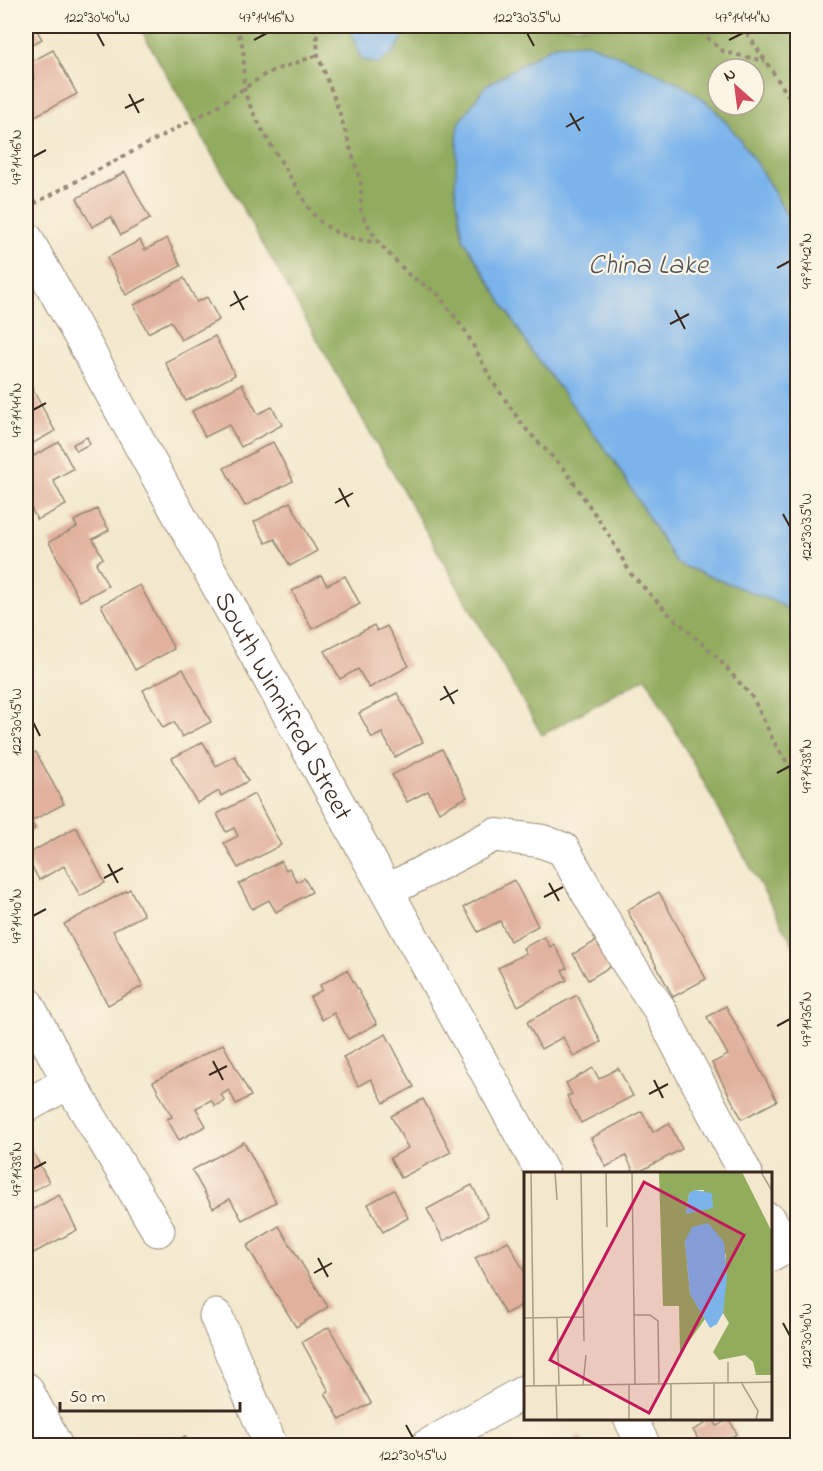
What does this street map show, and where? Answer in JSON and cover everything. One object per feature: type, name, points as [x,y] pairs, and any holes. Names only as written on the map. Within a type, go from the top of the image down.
[{"type":"street","name":"South Winnifred Street","points":[[26,238],[542,1172]]},
{"type":"street","points":[[387,891],[494,835],[541,841],[563,849],[628,963],[658,1007],[745,1172]]},
{"type":"street","points":[[26,1002],[69,1082],[158,1230]]},
{"type":"street","points":[[26,1106],[69,1082]]},
{"type":"street","points":[[216,1317],[271,1446]]},
{"type":"street","points":[[26,1389],[56,1446]]},
{"type":"street","points":[[427,1446],[524,1392]]},
{"type":"street","points":[[631,1420],[644,1446]]},
{"type":"path","points":[[234,26],[245,49],[243,81],[249,102],[320,223],[348,238],[378,242]]},
{"type":"path","points":[[316,26],[318,55],[339,111],[361,183],[360,213],[378,242],[409,275],[437,293],[466,332],[491,379],[524,427],[565,471],[607,532],[631,574],[669,614],[716,656],[753,698],[774,742],[798,780]]},
{"type":"path","points":[[693,26],[724,52],[747,57]]},
{"type":"path","points":[[742,26],[762,57]]},
{"type":"path","points":[[26,208],[213,109],[267,73],[318,55]]},
{"type":"path","points":[[766,62],[798,110]]},
{"type":"green space","points":[[139,26],[349,26],[361,59],[402,37],[409,26],[797,26],[797,234],[771,186],[721,117],[766,117],[766,57],[706,57],[706,115],[463,238],[531,350],[615,462],[676,563],[781,604],[797,619],[797,952],[646,677],[542,735]]},
{"type":"water","points":[[349,26],[409,26],[394,52],[377,64],[361,59]]},
{"type":"water","name":"China Lake","points":[[588,43],[657,72],[705,101],[706,117],[722,117],[729,125],[751,155],[797,234],[797,619],[781,604],[676,563],[615,462],[531,350],[463,238],[455,188],[458,125],[485,86],[554,45]]},
{"type":"building","points":[[26,26],[34,26],[42,39],[26,48]]},
{"type":"building","points":[[53,50],[77,94],[35,116],[26,99],[26,84],[35,79],[27,64]]},
{"type":"building","points":[[125,172],[150,219],[121,235],[111,217],[92,227],[77,198]]},
{"type":"building","points":[[167,238],[181,266],[126,295],[107,258],[140,240],[145,250]]},
{"type":"building","points":[[184,278],[197,302],[207,297],[219,320],[181,340],[171,321],[148,333],[134,305]]},
{"type":"building","points":[[215,336],[235,375],[186,401],[165,362]]},
{"type":"building","points":[[242,384],[258,414],[272,407],[282,425],[241,447],[229,425],[205,437],[192,411]]},
{"type":"building","points":[[26,387],[27,390],[32,388],[55,431],[28,446],[26,441]]},
{"type":"building","points":[[87,437],[90,444],[76,451],[73,444]]},
{"type":"building","points":[[59,442],[73,469],[53,480],[66,505],[37,520],[26,498],[26,460]]},
{"type":"building","points":[[273,442],[293,481],[245,506],[224,468]]},
{"type":"building","points":[[290,502],[317,551],[290,566],[275,539],[266,543],[254,522]]},
{"type":"building","points":[[97,509],[109,530],[93,539],[103,558],[96,563],[108,586],[80,601],[49,542],[77,527],[74,521]]},
{"type":"building","points":[[321,575],[327,585],[345,576],[360,604],[312,629],[292,591]]},
{"type":"building","points":[[140,585],[174,649],[135,670],[101,605]]},
{"type":"building","points":[[374,625],[377,631],[387,626],[409,666],[369,688],[358,669],[340,679],[325,651]]},
{"type":"building","points":[[183,669],[211,722],[182,737],[174,722],[163,728],[143,690]]},
{"type":"building","points":[[397,693],[423,742],[395,757],[382,733],[372,738],[359,713]]},
{"type":"building","points":[[203,742],[216,766],[235,756],[248,781],[221,796],[219,791],[197,803],[172,758]]},
{"type":"building","points":[[442,749],[467,797],[439,812],[428,791],[407,802],[392,775]]},
{"type":"building","points":[[36,752],[64,804],[31,821],[35,829],[26,834],[26,757]]},
{"type":"building","points":[[254,794],[281,845],[238,868],[224,843],[238,836],[234,828],[226,832],[217,814]]},
{"type":"building","points":[[76,827],[105,883],[80,896],[64,866],[39,880],[26,855]]},
{"type":"building","points":[[281,861],[286,870],[289,868],[297,882],[304,878],[312,892],[276,912],[269,900],[252,909],[239,884]]},
{"type":"building","points":[[514,880],[538,926],[510,941],[500,921],[478,932],[464,907]]},
{"type":"building","points":[[130,889],[144,915],[113,931],[143,986],[108,1005],[64,924]]},
{"type":"building","points":[[659,892],[706,979],[673,997],[627,910]]},
{"type":"building","points":[[544,937],[550,947],[554,944],[567,968],[562,970],[567,980],[518,1006],[498,968],[526,953],[523,948]]},
{"type":"building","points":[[598,940],[613,965],[588,980],[573,954]]},
{"type":"building","points":[[347,970],[377,1024],[348,1039],[334,1013],[322,1020],[310,997],[322,990],[320,985]]},
{"type":"building","points":[[577,995],[601,1042],[574,1057],[563,1037],[541,1049],[527,1022]]},
{"type":"building","points":[[726,1006],[777,1101],[742,1119],[712,1063],[728,1055],[707,1017]]},
{"type":"building","points":[[386,1034],[414,1087],[384,1103],[371,1079],[358,1086],[343,1057]]},
{"type":"building","points":[[223,1044],[251,1096],[236,1104],[229,1090],[221,1095],[225,1101],[215,1106],[211,1100],[196,1108],[206,1126],[179,1140],[167,1119],[172,1117],[153,1082]]},
{"type":"building","points":[[593,1068],[599,1079],[618,1068],[633,1096],[581,1123],[567,1096],[572,1094],[566,1083]]},
{"type":"building","points":[[423,1099],[451,1152],[401,1178],[390,1158],[408,1148],[391,1116]]},
{"type":"building","points":[[642,1111],[653,1132],[669,1123],[682,1149],[639,1172],[634,1172],[626,1156],[606,1167],[591,1138]]},
{"type":"building","points":[[244,1142],[276,1202],[242,1220],[230,1199],[213,1208],[192,1170]]},
{"type":"building","points":[[30,1147],[49,1182],[26,1195],[26,1149]]},
{"type":"building","points":[[472,1185],[488,1217],[444,1241],[427,1209]]},
{"type":"building","points":[[394,1190],[408,1218],[383,1232],[368,1204]]},
{"type":"building","points":[[59,1195],[77,1230],[26,1257],[26,1213]]},
{"type":"building","points":[[279,1226],[328,1307],[296,1327],[247,1246]]},
{"type":"building","points":[[508,1241],[524,1271],[524,1304],[505,1314],[475,1258]]},
{"type":"building","points":[[329,1327],[371,1403],[340,1420],[325,1393],[329,1391],[302,1342]]},
{"type":"building","points":[[703,1420],[714,1420],[717,1426],[730,1420],[737,1434],[715,1446],[702,1446],[693,1430],[705,1424]]},
{"type":"building","points":[[185,1436],[190,1446],[168,1446]]},
{"type":"building","points":[[580,1436],[585,1446],[562,1446]]}]
